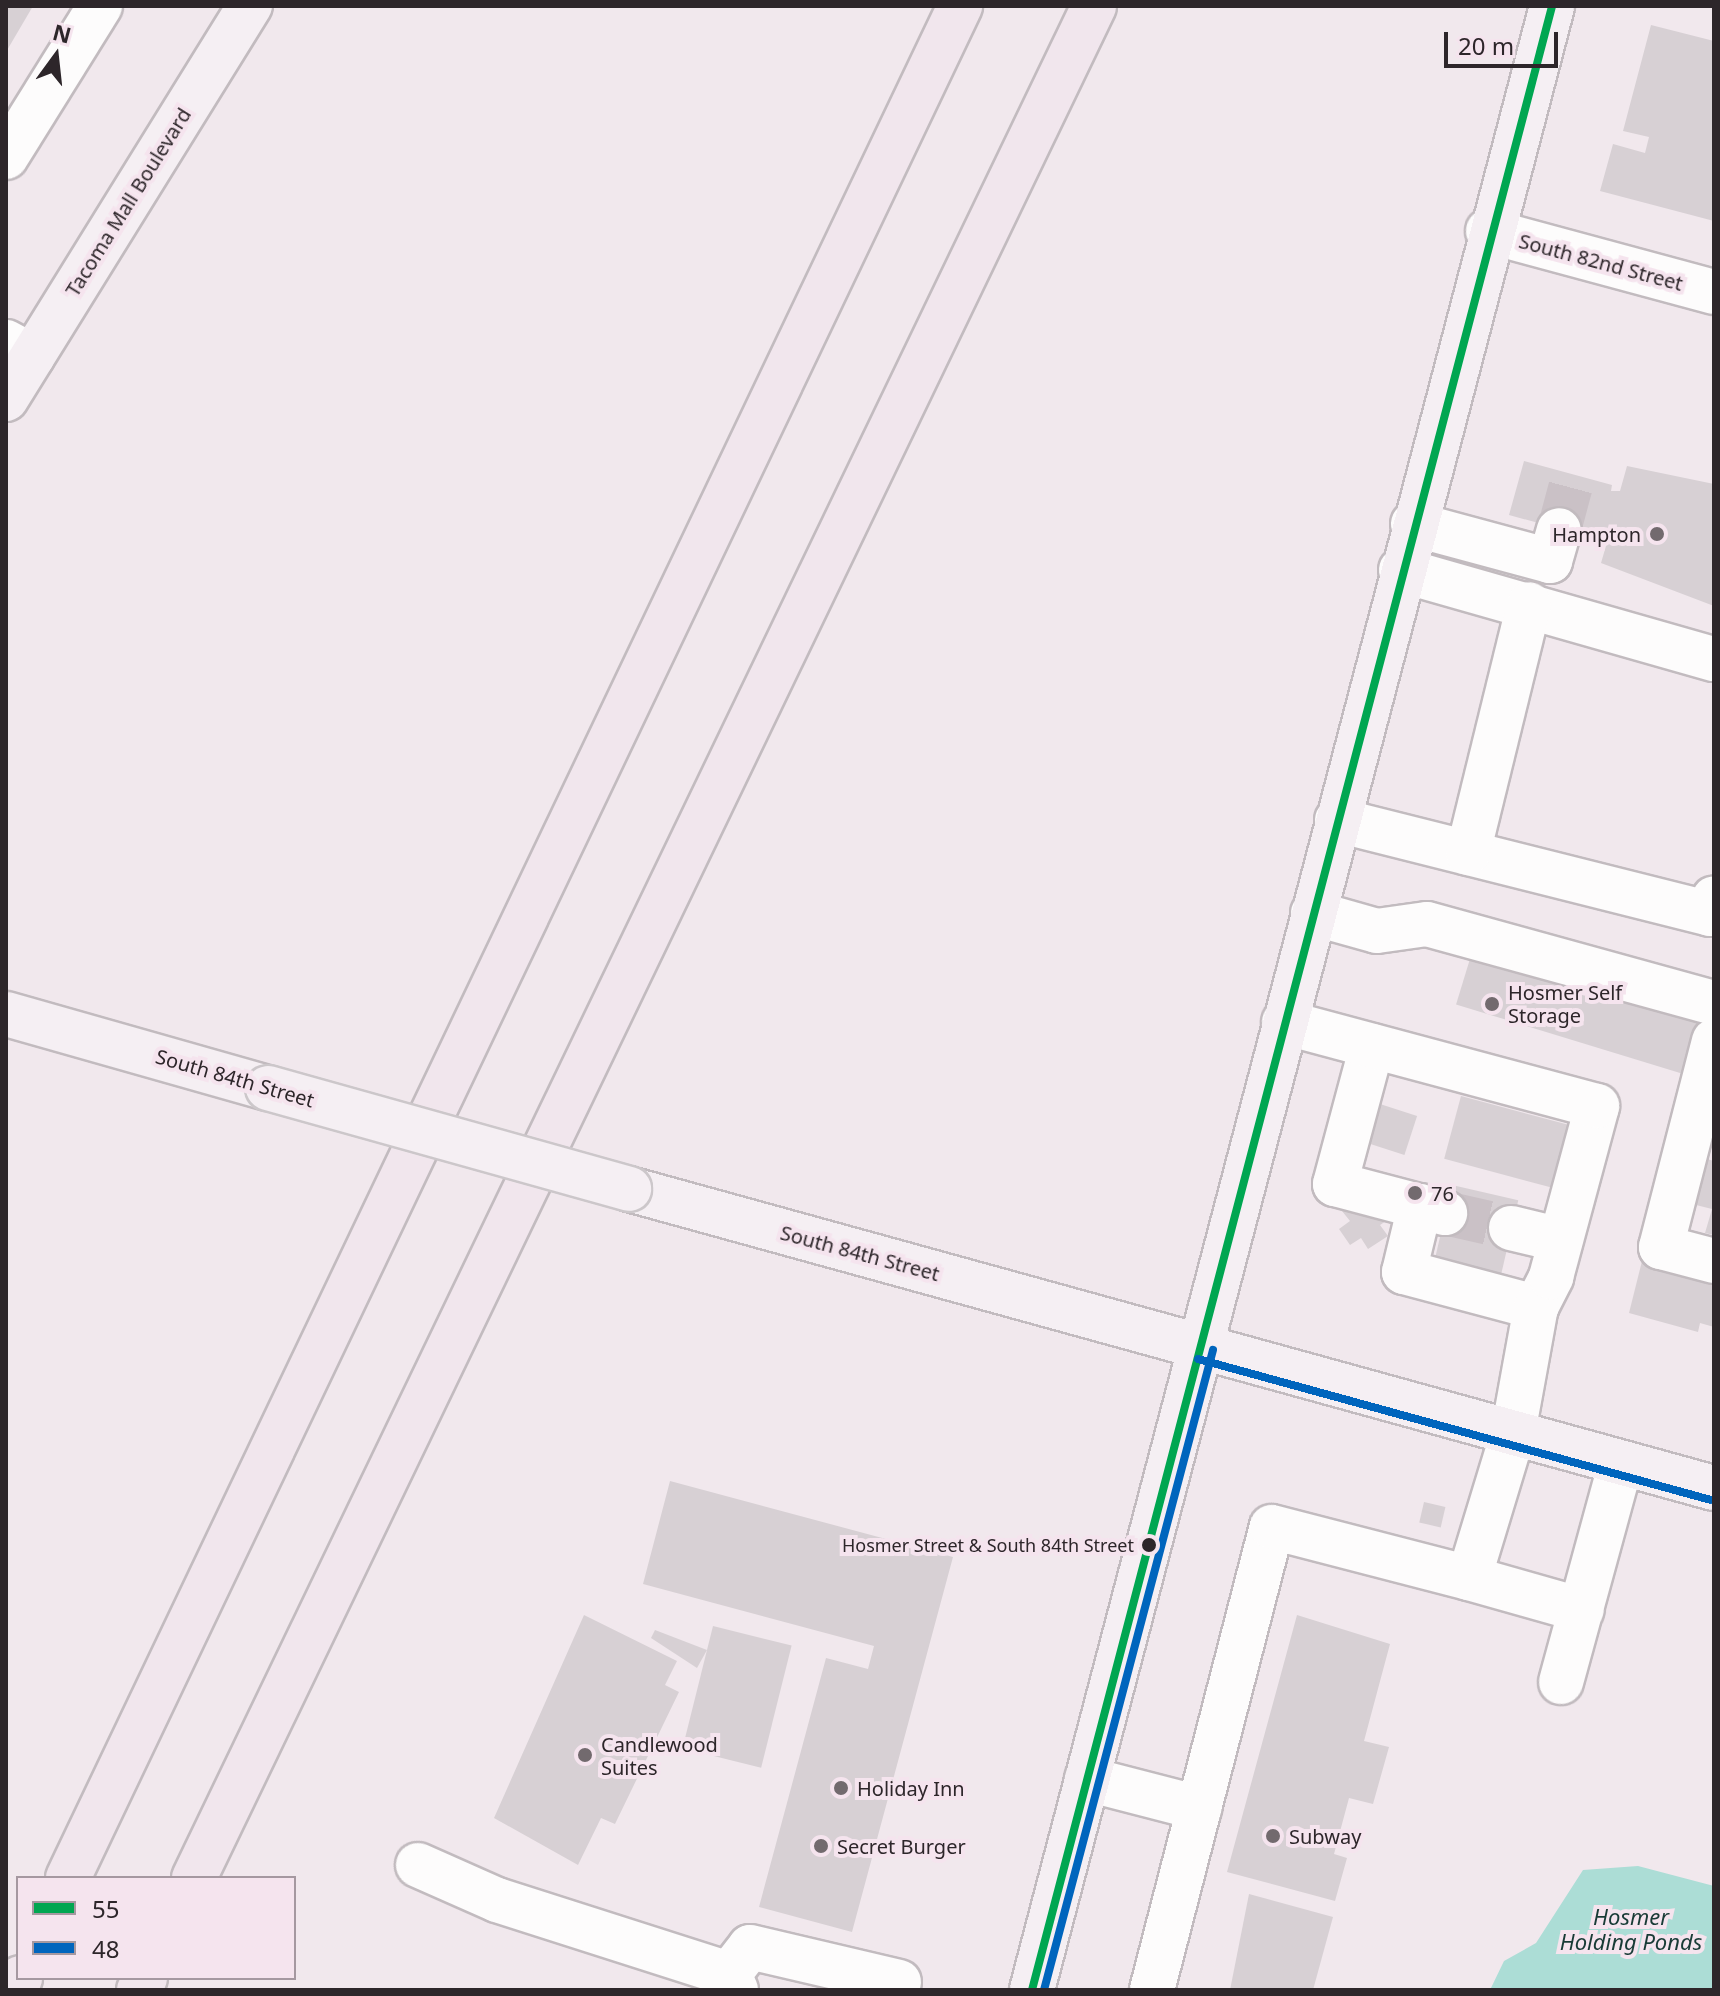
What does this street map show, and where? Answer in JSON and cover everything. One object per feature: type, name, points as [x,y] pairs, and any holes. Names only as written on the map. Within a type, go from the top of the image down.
[{"type":"highway","points":[[69,1876],[960,6]]},
{"type":"highway","points":[[195,1876],[1094,6]]},
{"type":"main road","name":"Tacoma Mall Boulevard","points":[[6,399],[19,349],[250,6]]},
{"type":"main road","points":[[1032,1990],[1488,231],[1552,6]]},
{"type":"main road","name":"South 84th Street","points":[[6,1014],[1714,1488]]},
{"type":"street","points":[[6,157],[100,6]]},
{"type":"street","name":"South 82nd Street","points":[[1488,231],[1714,292]]},
{"type":"street","points":[[1413,524],[1550,561],[1559,530]]},
{"type":"street","points":[[1401,570],[1714,659]]},
{"type":"street","points":[[1468,853],[1529,604]]},
{"type":"street","points":[[1337,820],[1710,914],[1714,898]]},
{"type":"street","points":[[1313,913],[1377,931],[1427,924],[1714,1003]]},
{"type":"street","points":[[1284,1022],[1597,1106],[1561,1240],[1536,1307],[1513,1433],[1469,1578]]},
{"type":"street","points":[[1714,1041],[1702,1136],[1661,1247],[1714,1261]]},
{"type":"street","points":[[1372,1046],[1335,1184],[1433,1209],[1404,1272],[1536,1307]]},
{"type":"street","points":[[1511,1228],[1561,1240]]},
{"type":"street","points":[[1561,1682],[1621,1463]]},
{"type":"street","points":[[1152,1990],[1272,1527],[1582,1610]]},
{"type":"street","points":[[1087,1779],[1199,1808]]},
{"type":"street","points":[[418,1865],[497,1900],[732,1982],[750,1947],[899,1982]]},
{"type":"water","name":"Hosmer Holding Ponds","points":[[1638,1866],[1714,1886],[1714,1990],[1490,1990],[1504,1961],[1536,1943],[1583,1870]]},
{"type":"building","points":[[6,6],[33,6],[6,52]]},
{"type":"building","points":[[1651,25],[1714,41],[1714,221],[1600,191],[1613,144],[1645,153],[1649,137],[1623,131]]},
{"type":"building","name":"Hampton","points":[[1524,461],[1612,485],[1611,491],[1620,491],[1627,466],[1714,484],[1714,606],[1601,563],[1608,539],[1599,530],[1597,539],[1509,515]]},
{"type":"building","points":[[1473,949],[1699,1018],[1682,1073],[1456,1004]]},
{"type":"building","points":[[1461,1096],[1570,1125],[1553,1188],[1444,1159]]},
{"type":"building","points":[[1380,1104],[1417,1116],[1404,1155],[1367,1143]]},
{"type":"building","points":[[1707,1159],[1714,1161],[1714,1235],[1705,1233],[1712,1209],[1696,1205]]},
{"type":"building","points":[[1452,1185],[1518,1200],[1498,1287],[1432,1272]]},
{"type":"building","points":[[1362,1198],[1389,1219],[1380,1225],[1388,1236],[1368,1249],[1361,1238],[1350,1245],[1339,1229],[1350,1221],[1342,1211]]},
{"type":"building","points":[[1642,1261],[1714,1280],[1714,1327],[1700,1323],[1698,1332],[1629,1313]]},
{"type":"building","name":"Holiday Inn","points":[[670,1481],[953,1557],[852,1932],[759,1907],[826,1658],[868,1669],[874,1646],[643,1584]]},
{"type":"building","points":[[1424,1502],[1445,1507],[1441,1527],[1419,1522]]},
{"type":"building","name":"Candlewood Suites","points":[[584,1615],[677,1661],[665,1685],[679,1692],[615,1824],[601,1818],[578,1865],[494,1818]]},
{"type":"building","points":[[1297,1615],[1390,1644],[1364,1741],[1389,1747],[1373,1804],[1349,1798],[1334,1854],[1347,1858],[1335,1901],[1227,1872]]},
{"type":"building","points":[[713,1626],[792,1646],[761,1768],[683,1748]]},
{"type":"building","points":[[655,1630],[707,1650],[697,1668],[651,1638]]},
{"type":"building","points":[[1249,1894],[1333,1917],[1313,1990],[1230,1990]]},
{"type":"tunnel","points":[[1559,530],[1574,474]]},
{"type":"tunnel","points":[[1445,1213],[1511,1228]]},
{"type":"transit line","name":"55","points":[[1032,1990],[1552,6]]},
{"type":"transit line","name":"48","points":[[1044,1990],[1213,1350]]},
{"type":"transit line","name":"48","points":[[1198,1359],[1711,1500]]},
{"type":"place","name":"Hampton","points":[[1657,534]]},
{"type":"place","name":"Hosmer Self Storage","points":[[1492,1004]]},
{"type":"place","name":"76","points":[[1415,1193]]},
{"type":"place","name":"Hosmer Street & South 84th Street","points":[[1149,1545]]},
{"type":"place","name":"Candlewood Suites","points":[[585,1755]]},
{"type":"place","name":"Holiday Inn","points":[[841,1788]]},
{"type":"place","name":"Subway","points":[[1273,1836]]},
{"type":"place","name":"Secret Burger","points":[[821,1846]]}]
